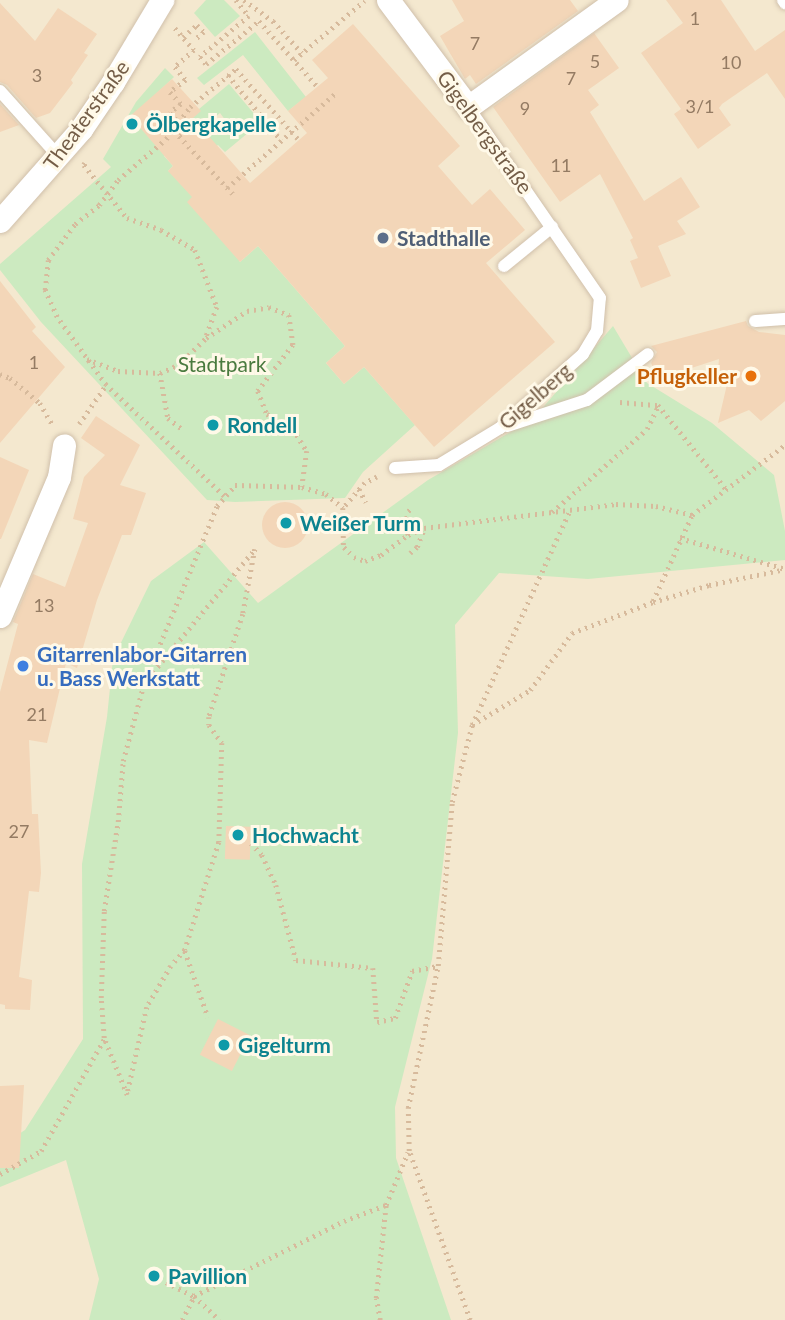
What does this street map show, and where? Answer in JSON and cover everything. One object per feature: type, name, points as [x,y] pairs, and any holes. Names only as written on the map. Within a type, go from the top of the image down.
[{"type":"street","name":"Theaterstraße","points":[[0,222],[59,157],[113,82],[162,0]]},
{"type":"street","name":"Gigelbergstraße","points":[[388,0],[468,107]]},
{"type":"street","points":[[468,107],[617,0]]},
{"type":"street","points":[[0,616],[59,477],[64,445]]},
{"type":"lane","points":[[0,91],[59,157]]},
{"type":"lane","name":"Gigelbergstraße","points":[[468,107],[579,265]]},
{"type":"lane","points":[[504,266],[552,226]]},
{"type":"lane","name":"Gigelberg","points":[[395,468],[439,465],[500,428],[583,354],[597,331],[600,298],[579,265]]},
{"type":"lane","points":[[755,321],[785,319]]},
{"type":"lane","points":[[500,428],[587,400],[648,354]]},
{"type":"path","points":[[200,57],[249,16],[236,0]]},
{"type":"path","points":[[244,0],[273,22],[302,53]]},
{"type":"path","points":[[294,60],[365,0]]},
{"type":"path","points":[[173,26],[206,64],[259,22],[318,87]]},
{"type":"path","points":[[183,37],[197,25],[204,32],[196,38]]},
{"type":"path","points":[[194,50],[175,67],[186,80],[170,92],[181,104],[170,113],[186,130],[178,136],[235,196]]},
{"type":"path","points":[[224,496],[106,384],[57,317],[45,290],[48,260],[75,224],[100,205],[118,180],[166,139],[190,107],[236,69],[299,140]]},
{"type":"path","points":[[228,75],[281,140]]},
{"type":"path","points":[[227,188],[337,92]]},
{"type":"path","points":[[91,155],[84,165],[127,218],[161,230],[195,250],[218,307],[206,338]]},
{"type":"path","points":[[87,358],[118,371],[160,373],[178,365],[206,338],[247,311],[269,307],[289,316],[293,345],[258,391],[267,414],[293,429],[307,451],[302,487]]},
{"type":"path","points":[[160,373],[168,418],[181,429]]},
{"type":"path","points":[[0,374],[10,378],[40,403],[64,445],[106,384]]},
{"type":"path","points":[[551,513],[647,429],[658,405],[726,489]]},
{"type":"path","points":[[653,602],[692,515],[785,445]]},
{"type":"path","points":[[395,468],[359,489],[343,508],[344,547],[354,557],[365,561],[381,555],[406,536],[424,528],[570,509],[616,504],[656,506],[692,515]]},
{"type":"path","points":[[144,683],[255,549],[243,614],[209,717],[209,726],[222,743],[222,843],[185,950],[171,966],[147,1007],[127,1096],[104,1038],[100,998],[104,911],[118,822],[123,761],[144,683],[224,496],[235,485],[302,487],[326,494],[343,508]]},
{"type":"path","points":[[359,489],[366,502]]},
{"type":"path","points":[[406,536],[405,525],[408,512],[412,508]]},
{"type":"path","points":[[470,1320],[409,1151],[408,1108],[438,966],[452,803],[472,725],[570,509]]},
{"type":"path","points":[[410,553],[416,547],[424,528]]},
{"type":"path","points":[[680,538],[783,569]]},
{"type":"path","points":[[472,725],[530,690],[572,633],[653,602],[709,585],[783,569]]},
{"type":"path","points":[[251,843],[262,855],[276,885],[296,960],[373,968],[377,1022],[394,1018],[412,971],[438,966]]},
{"type":"path","points":[[185,950],[208,1017]]},
{"type":"path","points":[[0,1174],[41,1151],[104,1038]]},
{"type":"path","points":[[380,1320],[376,1298],[386,1205],[409,1151]]},
{"type":"path","points":[[182,1320],[194,1296],[283,1249],[386,1205]]},
{"type":"path","points":[[160,1279],[194,1296],[220,1320]]},
{"type":"shaded area","points":[[0,0],[785,0],[785,1320],[0,1320]]},
{"type":"green space","points":[[206,0],[224,0],[240,16],[215,37],[194,13]]},
{"type":"green space","points":[[255,32],[306,97],[288,111],[243,55],[204,85],[197,78]]},
{"type":"green space","name":"Stadtpark","points":[[165,68],[174,77],[157,93],[178,143],[164,156],[173,166],[168,171],[193,175],[240,262],[258,246],[345,346],[326,363],[344,384],[364,367],[415,425],[363,472],[345,498],[235,502],[207,500],[41,322],[0,270],[0,264],[111,167],[103,159],[136,102]]},
{"type":"green space","points":[[229,84],[261,122],[225,152],[218,145],[210,151],[201,141],[226,121],[220,113],[199,131],[187,119]]},
{"type":"green space","points":[[613,326],[647,383],[712,423],[774,475],[785,531],[785,560],[588,579],[499,573],[455,625],[458,733],[432,959],[395,1107],[396,1158],[451,1320],[89,1320],[99,1279],[66,1160],[0,1187],[0,1146],[25,1130],[83,1039],[82,864],[107,717],[113,659],[151,581],[204,542],[258,603],[428,480],[533,419]]},
{"type":"building","points":[[452,0],[570,0],[578,11],[476,84],[470,75],[465,79],[440,36],[464,21]]},
{"type":"building","points":[[666,0],[721,0],[755,51],[785,30],[785,99],[767,73],[722,104],[719,108],[731,125],[698,149],[674,114],[681,109],[641,53],[683,23]]},
{"type":"building","points":[[0,3],[35,41],[58,8],[97,34],[84,53],[88,55],[71,80],[73,83],[50,113],[36,118],[7,85],[0,82]]},
{"type":"building","name":"Stadthalle","points":[[353,24],[460,146],[438,166],[472,205],[490,189],[525,230],[486,263],[555,342],[434,447],[364,367],[344,384],[326,363],[345,346],[258,246],[240,262],[187,202],[192,197],[168,171],[173,166],[130,116],[172,79],[201,111],[193,118],[250,183],[307,133],[288,111],[328,78],[312,60]]},
{"type":"building","points":[[594,33],[619,68],[588,90],[599,105],[590,112],[644,201],[681,177],[700,207],[677,221],[686,234],[658,246],[671,276],[641,288],[630,261],[638,258],[630,240],[633,238],[600,174],[560,202],[493,107]]},
{"type":"building","points":[[0,104],[19,125],[0,132]]},
{"type":"building","points":[[0,281],[36,327],[32,331],[65,367],[0,443]]},
{"type":"building","points":[[746,321],[748,326],[759,332],[785,335],[785,401],[761,421],[749,410],[718,423],[728,380],[717,380],[719,359],[658,379],[651,363],[657,352],[651,346]]},
{"type":"building","points":[[96,416],[140,445],[120,485],[146,493],[131,535],[122,535],[97,600],[77,668],[66,663],[47,743],[29,740],[32,814],[38,814],[41,873],[39,892],[29,891],[19,977],[32,980],[30,1010],[5,1009],[5,1005],[0,1004],[0,692],[18,624],[13,622],[33,574],[65,587],[88,523],[73,519],[84,477],[105,455],[81,438]]},
{"type":"building","points":[[0,457],[29,470],[1,539],[0,539]]},
{"type":"building","name":"Weißer Turm","points":[[285,502],[302,508],[308,525],[302,542],[285,548],[268,542],[262,525],[268,508]]},
{"type":"building","name":"Hochwacht","points":[[226,826],[251,827],[250,860],[225,859]]},
{"type":"building","name":"Gigelturm","points":[[218,1019],[250,1035],[232,1071],[200,1055]]},
{"type":"building","points":[[24,1085],[19,1168],[0,1168],[0,1086]]},
{"type":"place","name":"Ölbergkapelle","points":[[132,124]]},
{"type":"place","name":"Stadthalle","points":[[383,238]]},
{"type":"place","name":"Pflugkeller","points":[[751,376]]},
{"type":"place","name":"Rondell","points":[[213,425]]},
{"type":"place","name":"Weißer Turm","points":[[286,523]]},
{"type":"place","name":"Gitarrenlabor-Gitarren u. Bass Werkstatt","points":[[23,666]]},
{"type":"place","name":"Hochwacht","points":[[238,835]]},
{"type":"place","name":"Gigelturm","points":[[224,1045]]},
{"type":"place","name":"Pavillion","points":[[154,1276]]}]
